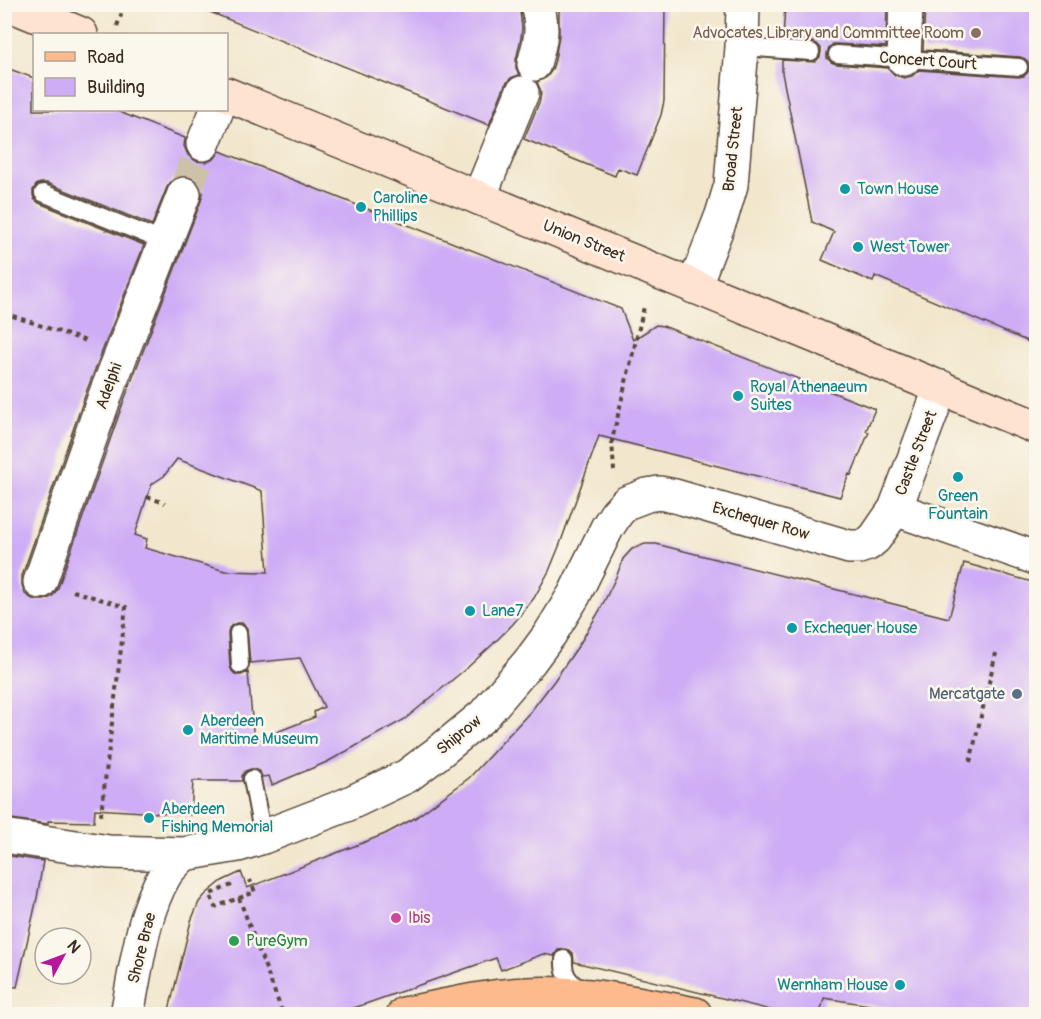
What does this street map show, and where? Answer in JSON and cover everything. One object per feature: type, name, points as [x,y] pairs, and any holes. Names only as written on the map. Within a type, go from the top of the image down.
[{"type":"main road","points":[[415,1012],[467,1001],[525,994],[565,994],[625,1000],[694,1014]]},
{"type":"street","points":[[8,4],[79,33]]},
{"type":"street","points":[[479,198],[528,78],[542,36],[537,4]]},
{"type":"street","name":"Broad Street","points":[[694,287],[722,215],[731,184],[742,47],[743,4]]},
{"type":"street","points":[[904,59],[906,4]]},
{"type":"street","name":"Union Street","points":[[228,95],[941,387]]},
{"type":"street","points":[[203,144],[217,111]]},
{"type":"street","name":"Adelphi","points":[[40,582],[111,398],[121,354],[184,194]]},
{"type":"street","points":[[941,387],[1036,427]]},
{"type":"street","name":"Castle Street","points":[[941,387],[895,509],[1036,558]]},
{"type":"street","name":"Exchequer Row","points":[[616,514],[626,503],[636,498],[667,495],[849,547],[859,547],[875,538],[895,509]]},
{"type":"street","name":"Shiprow","points":[[4,836],[109,852],[184,854],[238,845],[263,837],[346,805],[406,776],[484,715],[530,661],[574,595],[616,514]]},
{"type":"street","name":"Shore Brae","points":[[127,1014],[148,916],[165,875],[184,854]]},
{"type":"lane","points":[[742,47],[810,52]]},
{"type":"lane","name":"Concert Court","points":[[837,54],[1019,67]]},
{"type":"lane","points":[[43,193],[165,242]]},
{"type":"lane","points":[[238,633],[240,665]]},
{"type":"lane","points":[[252,779],[263,837]]},
{"type":"lane","points":[[564,959],[564,971],[572,983],[588,996]]},
{"type":"path","points":[[114,33],[125,4]]},
{"type":"path","points":[[616,514],[612,440],[644,308]]},
{"type":"path","points":[[4,313],[121,354]]},
{"type":"path","points":[[147,497],[165,503]]},
{"type":"path","points":[[40,582],[126,608],[101,814],[109,814],[109,852]]},
{"type":"path","points":[[970,762],[996,653]]},
{"type":"path","points":[[250,878],[255,892],[239,898],[215,907],[210,894],[250,878]]},
{"type":"path","points":[[239,898],[283,1014]]},
{"type":"building","points":[[195,4],[519,4],[522,28],[516,68],[519,75],[511,78],[505,85],[489,125],[195,6]]},
{"type":"building","points":[[559,4],[665,4],[664,101],[661,115],[637,175],[618,168],[615,176],[524,139],[540,100],[541,91],[537,82],[547,77],[555,60],[559,35]]},
{"type":"building","name":"Town House","points":[[785,4],[887,4],[886,47],[833,44],[829,48],[827,58],[836,64],[888,68],[895,75],[904,78],[912,76],[919,70],[1024,76],[1028,72],[1028,62],[1020,57],[923,50],[925,4],[1036,4],[1036,345],[875,276],[873,282],[822,260],[834,232],[812,222],[782,73],[782,60],[815,62],[820,57],[821,48],[812,42],[783,39]]},
{"type":"building","points":[[4,67],[33,78],[33,111],[117,111],[185,138],[184,146],[188,155],[196,161],[206,162],[214,159],[220,151],[621,309],[633,340],[656,325],[663,326],[875,409],[866,431],[869,432],[840,497],[599,436],[560,544],[549,571],[534,598],[492,645],[405,719],[327,762],[272,785],[269,776],[262,777],[256,769],[245,771],[242,781],[193,781],[191,815],[95,809],[94,822],[48,821],[48,824],[4,818]],"holes":[[[182,175],[191,177],[199,183],[203,192],[201,201],[123,403],[58,588],[52,597],[34,600],[25,594],[22,576],[87,390],[144,245],[39,203],[34,199],[33,190],[37,184],[47,183],[152,225],[167,187],[173,179]],[[177,459],[262,491],[268,572],[225,571],[145,548],[147,539],[135,535],[147,497],[152,484],[164,476]],[[242,623],[247,628],[250,663],[300,658],[324,707],[314,712],[315,717],[254,741],[248,672],[236,675],[230,666],[228,633],[229,628]]]},
{"type":"building","points":[[645,544],[656,544],[949,618],[964,563],[1036,583],[1036,1014],[888,1014],[889,1008],[824,998],[820,1014],[787,1014],[574,962],[573,953],[565,949],[558,950],[554,956],[543,954],[501,970],[496,958],[337,1014],[168,1014],[191,921],[199,902],[205,895],[222,881],[241,872],[247,888],[385,834],[415,818],[469,778],[531,711],[554,681],[600,610],[623,559],[632,549]]},
{"type":"building","points":[[4,855],[43,861],[17,987],[4,986]]},
{"type":"tunnel","points":[[184,194],[203,144]]},
{"type":"place","name":"Advocates Library and Committee Room","points":[[976,33]]},
{"type":"place","name":"Town House","points":[[845,189]]},
{"type":"place","name":"Caroline Phillips","points":[[361,207]]},
{"type":"place","name":"West Tower","points":[[858,247]]},
{"type":"place","name":"Royal Athenaeum Suites","points":[[738,396]]},
{"type":"place","name":"Green Fountain","points":[[958,477]]},
{"type":"place","name":"Lane7","points":[[470,611]]},
{"type":"place","name":"Exchequer House","points":[[792,628]]},
{"type":"place","name":"Mercatgate","points":[[1017,694]]},
{"type":"place","name":"Aberdeen Maritime Museum","points":[[188,730]]},
{"type":"place","name":"Aberdeen Fishing Memorial","points":[[149,818]]},
{"type":"place","name":"Ibis","points":[[396,918]]},
{"type":"place","name":"PureGym","points":[[234,941]]},
{"type":"place","name":"Wernham House","points":[[900,985]]}]
